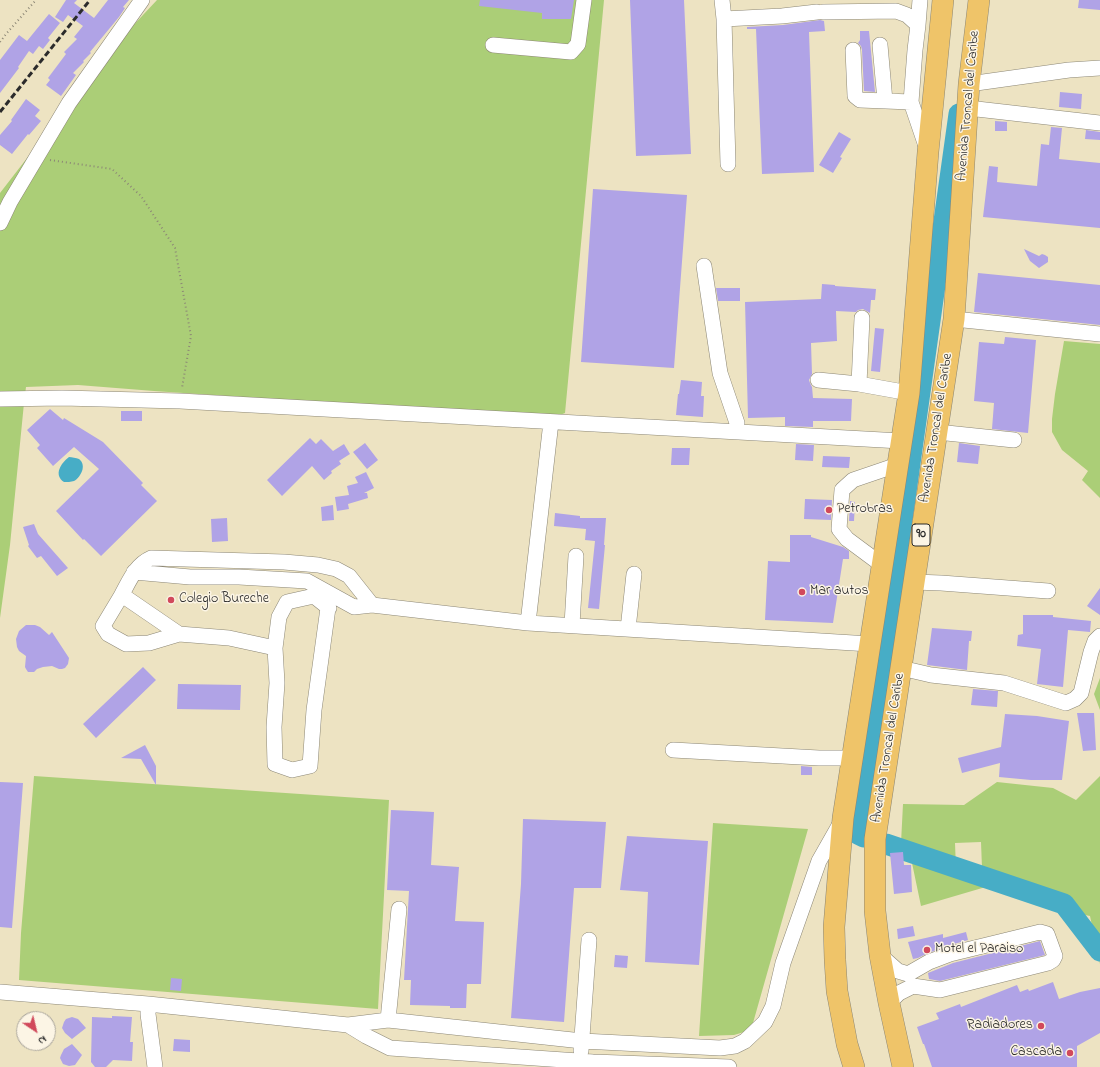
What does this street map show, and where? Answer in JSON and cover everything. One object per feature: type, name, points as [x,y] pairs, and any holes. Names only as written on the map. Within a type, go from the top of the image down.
[{"type":"highway","points":[[854,1067],[847,1044],[834,960],[834,927],[843,818],[908,393],[928,152],[943,0]]},
{"type":"highway","name":"Avenida Troncal del Caribe","points":[[903,1067],[880,955],[875,911],[875,839],[954,319],[968,108],[979,0]]},
{"type":"street","points":[[0,223],[35,158],[70,103],[142,0]]},
{"type":"street","points":[[493,45],[571,52],[578,44],[584,0]]},
{"type":"street","points":[[722,0],[724,19],[728,164]]},
{"type":"street","points":[[920,0],[911,102],[928,152]]},
{"type":"street","points":[[724,19],[782,16],[820,12],[896,11],[906,15],[918,25]]},
{"type":"street","points":[[880,45],[885,102]]},
{"type":"street","points":[[853,50],[855,96],[857,99],[885,102],[911,102]]},
{"type":"street","points":[[970,84],[1069,70],[1100,68]]},
{"type":"street","points":[[968,108],[1100,123]]},
{"type":"street","points":[[704,266],[720,373],[737,422],[736,432]]},
{"type":"street","points":[[859,384],[862,318]]},
{"type":"street","points":[[954,319],[1100,334]]},
{"type":"street","points":[[818,380],[859,384],[908,393]]},
{"type":"street","points":[[0,399],[62,398],[180,401],[901,441]]},
{"type":"street","points":[[528,623],[551,422]]},
{"type":"street","points":[[937,432],[1014,440]]},
{"type":"street","points":[[882,565],[847,539],[839,530],[842,490],[853,480],[897,465]]},
{"type":"street","points":[[572,625],[576,556]]},
{"type":"street","points":[[276,648],[229,638],[179,634],[149,643],[126,644],[108,634],[103,626],[134,572],[144,560],[151,558],[284,562],[318,565],[336,569],[349,576],[372,605]]},
{"type":"street","points":[[134,572],[190,577],[307,581],[354,607]]},
{"type":"street","points":[[628,629],[634,574]]},
{"type":"street","points":[[914,582],[1048,591]]},
{"type":"street","points":[[122,595],[179,634]]},
{"type":"street","points":[[328,608],[314,710],[310,766],[292,770],[275,764],[274,727],[277,683],[276,648],[279,617],[286,602],[314,596],[328,608],[372,605],[528,623],[870,644]]},
{"type":"street","points":[[901,668],[931,675],[1004,683],[1066,703],[1076,699],[1081,693],[1091,652],[1095,641],[1100,636]]},
{"type":"street","points":[[673,750],[819,758],[853,758]]},
{"type":"street","points":[[0,992],[148,1004],[348,1025],[388,1020],[582,1040],[720,1048],[735,1046],[745,1041],[765,1022],[773,1006],[784,963],[819,861],[843,818]]},
{"type":"street","points":[[388,1020],[399,909]]},
{"type":"street","points":[[880,955],[911,980],[940,990],[1048,963],[1053,960],[1055,956],[1047,934],[1040,932],[950,954],[930,962],[911,980],[889,1003]]},
{"type":"street","points":[[580,1064],[589,940]]},
{"type":"street","points":[[148,1004],[155,1067]]},
{"type":"street","points":[[348,1025],[390,1048],[580,1064],[729,1067]]},
{"type":"street","points":[[720,1048],[720,1067]]},
{"type":"path","points":[[0,42],[36,0]]},
{"type":"path","points":[[35,158],[112,169],[141,196],[175,248],[191,336],[180,401]]},
{"type":"green space","points":[[157,0],[604,0],[565,413],[552,418],[78,385],[26,387],[10,545],[0,618],[0,193],[128,31]]},
{"type":"green space","points":[[1064,341],[1100,344],[1100,498],[1082,480],[1088,471],[1062,450],[1052,432],[1055,394]]},
{"type":"green space","points":[[1100,678],[1100,710],[1094,694]]},
{"type":"green space","points":[[34,776],[389,800],[378,1009],[19,980],[21,933]]},
{"type":"green space","points":[[1100,776],[1100,964],[1090,916],[1035,905],[1012,887],[989,886],[921,906],[912,863],[901,843],[903,804],[964,805],[997,782],[1053,788],[1076,800]],"holes":[[[981,842],[982,868],[956,869],[955,843]]]},
{"type":"green space","points":[[713,823],[808,829],[751,1030],[734,1035],[699,1036]]},
{"type":"water","points":[[69,457],[79,459],[83,464],[83,468],[77,479],[74,481],[64,482],[59,476],[59,469],[63,462]]},
{"type":"building","points":[[66,0],[77,0],[74,3],[94,18],[108,0],[129,0],[123,7],[125,8],[119,17],[83,61],[84,62],[73,73],[76,75],[61,96],[46,85],[50,80],[48,78],[66,54],[64,52],[77,39],[74,37],[83,26],[68,15],[63,22],[55,17]]},
{"type":"building","points":[[480,0],[574,0],[571,19],[542,19],[542,13],[479,6]]},
{"type":"building","points":[[630,0],[684,0],[691,154],[636,156]]},
{"type":"building","points":[[1079,0],[1100,0],[1100,10],[1078,8]]},
{"type":"building","points":[[49,14],[60,23],[48,38],[50,40],[43,49],[39,46],[33,54],[29,51],[18,67],[19,68],[0,93],[0,60],[19,35],[27,41]]},
{"type":"building","points":[[820,20],[824,21],[825,31],[809,32],[814,172],[762,174],[756,29],[747,29],[747,27],[783,25]]},
{"type":"building","points":[[860,31],[869,31],[875,92],[864,91],[862,50],[858,43],[860,40]]},
{"type":"building","points":[[1060,92],[1082,94],[1081,109],[1059,107]]},
{"type":"building","points":[[26,99],[40,110],[35,116],[41,121],[12,154],[0,145],[0,135],[12,121],[11,120]]},
{"type":"building","points":[[995,121],[1007,122],[1007,131],[995,131]]},
{"type":"building","points":[[1051,127],[1062,128],[1059,159],[1100,163],[1100,228],[983,217],[989,166],[998,167],[997,182],[1037,186],[1041,144],[1049,145]]},
{"type":"building","points":[[1086,130],[1100,132],[1100,140],[1085,139]]},
{"type":"building","points":[[839,132],[851,139],[840,157],[842,158],[833,173],[819,165]]},
{"type":"building","points":[[593,189],[687,195],[674,368],[581,362]]},
{"type":"building","points":[[1024,249],[1039,256],[1042,254],[1045,255],[1048,257],[1048,262],[1039,268],[1030,261]]},
{"type":"building","points":[[978,273],[1100,285],[1100,325],[974,312]]},
{"type":"building","points":[[822,284],[876,289],[875,300],[871,300],[870,313],[863,309],[856,312],[836,311],[837,341],[811,343],[812,374],[809,380],[812,387],[813,398],[852,399],[851,421],[813,421],[813,427],[785,426],[785,417],[748,418],[745,302],[821,299]]},
{"type":"building","points":[[716,288],[740,288],[740,301],[718,301]]},
{"type":"building","points":[[875,328],[884,329],[880,372],[871,371]]},
{"type":"building","points":[[1005,337],[1036,340],[1028,433],[992,429],[994,403],[974,401],[979,342],[1004,344]]},
{"type":"building","points":[[681,380],[702,382],[701,396],[704,396],[703,417],[676,415]]},
{"type":"building","points":[[50,409],[63,420],[64,418],[103,442],[143,483],[141,485],[157,501],[101,556],[84,539],[83,540],[56,511],[99,469],[74,447],[53,466],[37,448],[40,445],[27,430]]},
{"type":"building","points":[[121,411],[142,411],[142,421],[121,421]]},
{"type":"building","points":[[310,438],[316,444],[321,439],[333,451],[344,444],[350,454],[339,461],[341,464],[331,471],[332,473],[324,480],[312,466],[282,496],[267,480]]},
{"type":"building","points":[[365,443],[378,460],[367,469],[353,452]]},
{"type":"building","points":[[959,443],[980,446],[978,464],[957,462]]},
{"type":"building","points":[[796,444],[814,445],[813,461],[795,460]]},
{"type":"building","points":[[672,448],[690,448],[689,465],[671,465]]},
{"type":"building","name":"Petrobras","points":[[823,456],[850,457],[849,468],[822,467]]},
{"type":"building","points":[[366,472],[374,488],[364,493],[367,493],[368,498],[348,504],[349,509],[337,511],[335,497],[349,495],[347,486],[358,483],[355,477]]},
{"type":"building","points":[[805,499],[832,500],[831,520],[804,519]]},
{"type":"building","points":[[850,501],[855,502],[854,521],[849,521]]},
{"type":"building","points":[[333,505],[334,520],[322,521],[321,507]]},
{"type":"building","points":[[555,513],[580,516],[580,518],[606,518],[599,609],[588,608],[595,541],[585,540],[586,529],[554,526]]},
{"type":"building","points":[[227,518],[228,541],[212,542],[211,519]]},
{"type":"building","points":[[34,524],[38,534],[68,568],[57,576],[41,556],[37,558],[28,546],[29,545],[23,527]]},
{"type":"building","name":"Mar autos","points":[[790,535],[811,535],[811,537],[843,547],[849,551],[849,559],[843,559],[833,623],[765,620],[768,561],[790,562]]},
{"type":"building","points":[[1100,588],[1100,615],[1087,606]]},
{"type":"building","points":[[1023,615],[1053,615],[1053,617],[1091,621],[1090,632],[1068,630],[1063,687],[1037,684],[1041,649],[1017,646],[1018,635],[1023,634]]},
{"type":"building","points":[[26,625],[35,625],[40,627],[49,635],[52,632],[69,658],[68,664],[65,668],[59,669],[52,666],[37,669],[34,672],[28,672],[25,667],[26,656],[19,651],[16,639],[19,631]]},
{"type":"building","points":[[932,628],[972,631],[971,641],[969,641],[967,670],[927,665]]},
{"type":"building","points":[[143,667],[156,680],[96,738],[83,724]]},
{"type":"building","points":[[178,684],[241,685],[240,710],[177,709]]},
{"type":"building","points":[[973,689],[998,691],[997,707],[971,705]]},
{"type":"building","points":[[1077,713],[1094,713],[1096,750],[1083,751]]},
{"type":"building","points":[[1005,714],[1037,716],[1069,721],[1062,780],[1031,780],[999,777],[1000,763],[962,773],[958,758],[1001,747]]},
{"type":"building","points":[[145,745],[156,766],[156,785],[141,759],[121,758]]},
{"type":"building","points":[[801,766],[812,767],[812,775],[801,775]]},
{"type":"building","points":[[0,782],[23,783],[12,928],[0,927]]},
{"type":"building","points":[[391,810],[434,812],[431,865],[459,867],[455,921],[484,922],[481,984],[467,984],[466,1008],[410,1005],[411,980],[404,980],[409,891],[387,890]]},
{"type":"building","points":[[523,819],[606,822],[601,888],[574,888],[564,1022],[511,1018],[521,884]]},
{"type":"building","points":[[627,836],[708,841],[699,965],[645,962],[648,892],[620,890]]},
{"type":"building","points":[[903,852],[904,865],[911,865],[912,892],[894,894],[890,853]]},
{"type":"building","points":[[913,926],[915,936],[898,939],[897,929]]},
{"type":"building","points":[[966,932],[968,940],[913,959],[908,942],[943,934],[943,938]]},
{"type":"building","points":[[1040,941],[1045,955],[940,981],[929,979],[928,973],[953,963]]},
{"type":"building","points":[[615,955],[628,956],[627,968],[614,967]]},
{"type":"building","points":[[171,978],[182,979],[181,991],[170,990]]},
{"type":"building","name":"Radiadores","points":[[1053,982],[1059,999],[1080,992],[1100,988],[1100,1033],[1077,1046],[1077,1067],[932,1067],[917,1027],[939,1019],[936,1013],[960,1004],[961,1007],[1017,985],[1020,992],[1028,989],[1029,991]]},
{"type":"building","points":[[112,1016],[132,1017],[130,1042],[133,1042],[132,1061],[113,1060],[106,1067],[95,1067],[91,1062],[92,1017],[112,1018]]},
{"type":"building","points":[[72,1017],[78,1019],[86,1028],[72,1039],[62,1028],[66,1019]]},
{"type":"building","points":[[174,1039],[190,1040],[190,1052],[173,1051]]},
{"type":"building","points":[[72,1044],[82,1055],[75,1065],[69,1066],[63,1064],[60,1058],[64,1049]]},
{"type":"waterway","points":[[864,837],[858,834],[959,114]]},
{"type":"waterway","points":[[886,844],[1064,904],[1100,951]]},
{"type":"railway","points":[[0,112],[90,0]]},
{"type":"place","name":"Petrobras","points":[[829,510]]},
{"type":"place","name":"Mar autos","points":[[802,592]]},
{"type":"place","name":"Colegio Bureche","points":[[171,600]]},
{"type":"place","name":"Motel el Paraiso","points":[[927,950]]},
{"type":"place","name":"Radiadores","points":[[1041,1026]]},
{"type":"place","name":"Cascada","points":[[1070,1053]]}]
